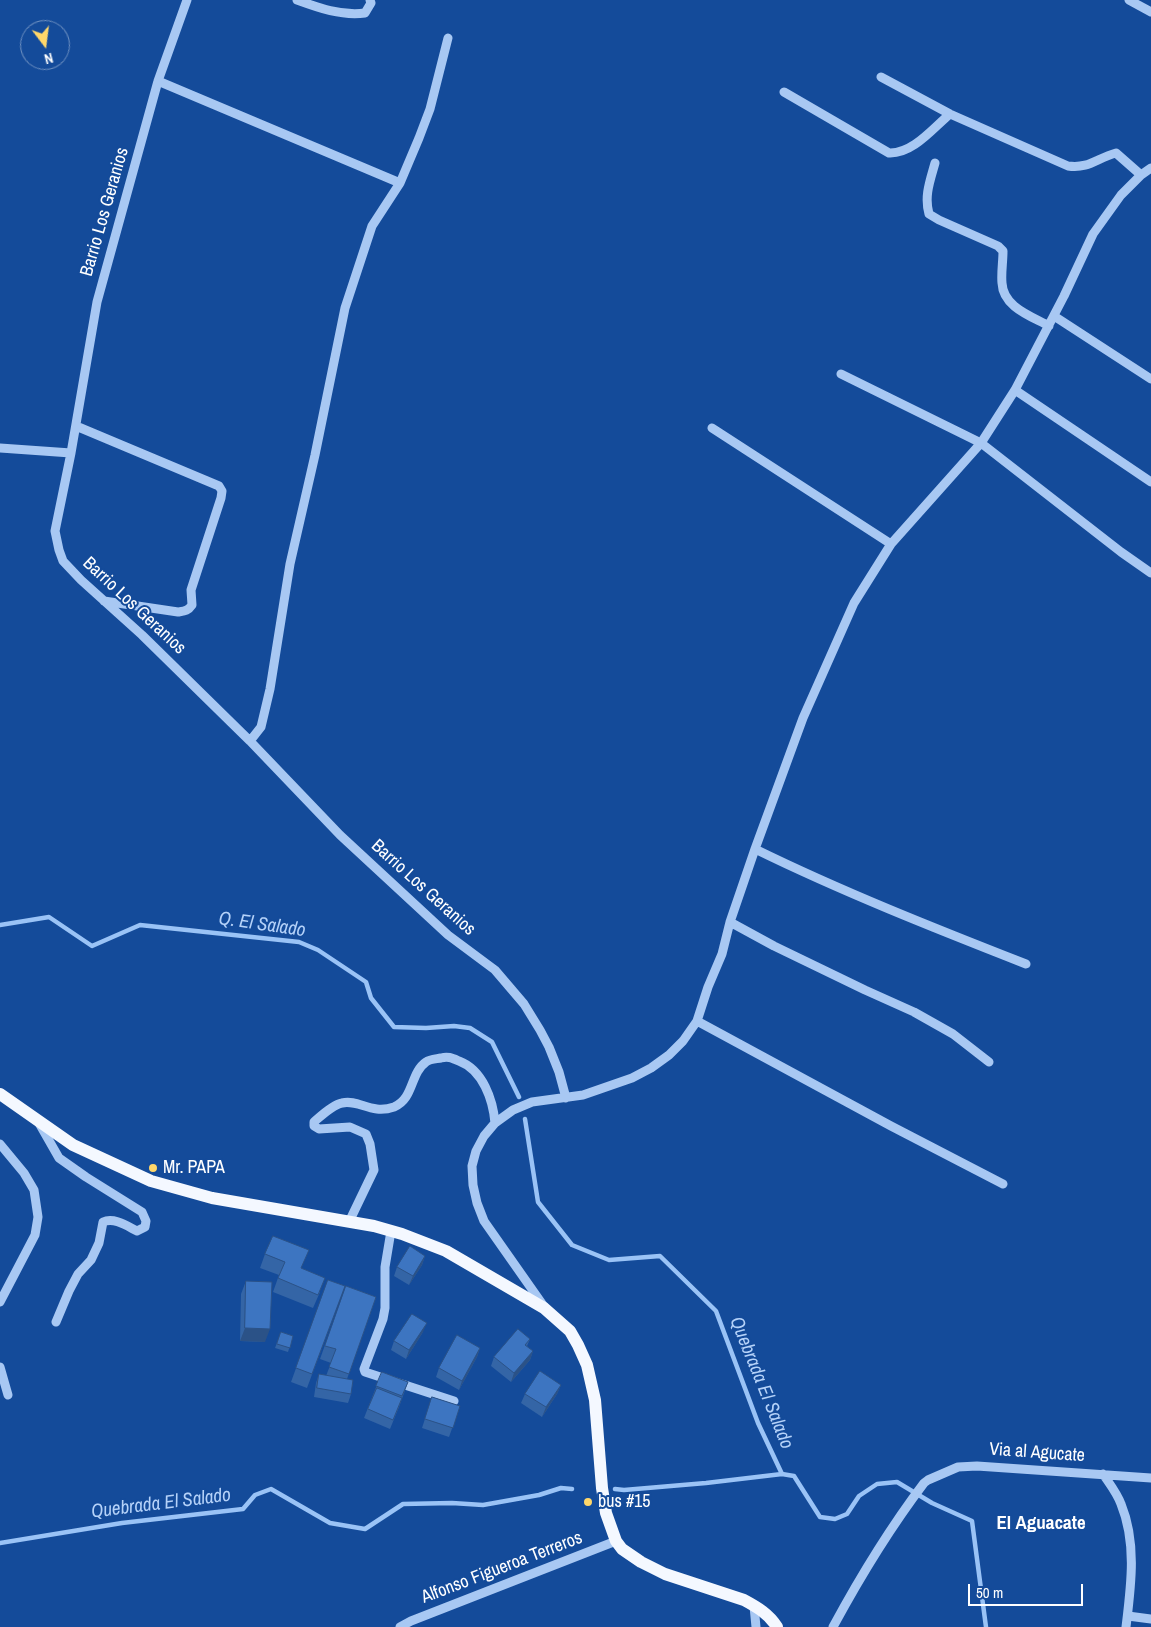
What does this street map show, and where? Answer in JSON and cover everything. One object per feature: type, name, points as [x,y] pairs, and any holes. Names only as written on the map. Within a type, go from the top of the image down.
[{"type":"main road","points":[[0,1094],[73,1145],[151,1181],[212,1198],[391,1231],[446,1250],[544,1308],[570,1331],[586,1365],[595,1400],[602,1488],[606,1512],[616,1542],[622,1549],[641,1562],[665,1574],[744,1600],[773,1620],[777,1627]]},
{"type":"street","name":"Barrio Los Geranios","points":[[187,0],[158,81],[97,302],[76,426],[55,531],[59,550],[63,561],[250,740],[340,835],[448,935],[495,970],[524,1004],[540,1030],[556,1064],[566,1098]]},
{"type":"street","points":[[297,0],[327,11],[354,14],[365,13],[371,3],[370,0]]},
{"type":"street","points":[[1129,0],[1151,12]]},
{"type":"street","points":[[250,740],[261,727],[270,689],[290,564],[315,455],[344,308],[372,226],[400,183],[430,109],[448,38]]},
{"type":"street","points":[[881,77],[950,114],[1068,166],[1080,167],[1091,165],[1116,154],[1141,174]]},
{"type":"street","points":[[158,81],[400,183]]},
{"type":"street","points":[[784,92],[889,153],[896,154],[906,150],[950,114]]},
{"type":"street","points":[[935,163],[926,203],[929,214],[998,246],[1003,251],[1002,285],[1007,298],[1015,308],[1049,326]]},
{"type":"street","points":[[544,1308],[488,1228],[477,1203],[472,1166],[476,1150],[484,1136],[495,1123],[513,1110],[532,1102],[583,1095],[632,1078],[651,1068],[669,1055],[683,1041],[697,1021],[722,954],[730,922],[755,848],[807,709],[854,603],[891,544],[981,443],[1015,390],[1054,316],[1093,234],[1121,195],[1141,174],[1151,168]]},
{"type":"street","points":[[1054,316],[1151,379]]},
{"type":"street","points":[[841,374],[981,443],[1151,574]]},
{"type":"street","points":[[1015,390],[1151,482]]},
{"type":"street","points":[[76,426],[219,486],[222,490],[191,590],[192,605],[190,609],[178,612],[104,601]]},
{"type":"street","points":[[712,428],[891,544]]},
{"type":"street","points":[[0,448],[71,453]]},
{"type":"street","points":[[755,848],[796,869],[904,916],[1026,964]]},
{"type":"street","points":[[730,922],[774,946],[914,1012],[953,1034],[989,1062]]},
{"type":"street","points":[[697,1021],[1003,1184]]},
{"type":"street","points":[[349,1222],[374,1170],[370,1144],[366,1134],[350,1127],[319,1129],[314,1126],[314,1122],[325,1113],[340,1103],[350,1103],[372,1110],[389,1109],[401,1104],[410,1090],[418,1071],[427,1061],[447,1056],[468,1064],[482,1081],[493,1107],[495,1123]]},
{"type":"street","points":[[38,1120],[59,1158],[142,1212],[146,1221],[145,1227],[137,1231],[118,1222],[108,1220],[103,1222],[99,1243],[91,1260],[78,1274],[56,1322]]},
{"type":"street","points":[[0,1144],[24,1173],[34,1190],[38,1217],[35,1235],[0,1302]]},
{"type":"street","points":[[391,1231],[385,1267],[386,1300],[384,1314],[364,1369],[365,1372],[454,1401]]},
{"type":"street","points":[[0,1367],[8,1395]]},
{"type":"street","name":"Via al Agucate","points":[[833,1627],[852,1592],[904,1509],[924,1483],[958,1466],[1151,1478]]},
{"type":"street","points":[[1103,1474],[1121,1502],[1130,1532],[1132,1577],[1126,1627]]},
{"type":"street","name":"Alfonso Figueroa Terreros","points":[[400,1627],[616,1542]]},
{"type":"street","points":[[754,1606],[756,1627]]},
{"type":"street","points":[[1128,1616],[1151,1618]]},
{"type":"building","points":[[273,1236],[309,1250],[301,1268],[325,1278],[318,1295],[278,1278],[285,1262],[265,1254]]},
{"type":"building","points":[[410,1246],[425,1256],[413,1276],[397,1267]]},
{"type":"building","points":[[328,1280],[345,1286],[312,1374],[296,1368]]},
{"type":"building","points":[[246,1281],[272,1282],[270,1329],[245,1328]]},
{"type":"building","points":[[346,1286],[376,1297],[349,1374],[329,1367],[336,1349],[325,1346]]},
{"type":"building","points":[[412,1314],[427,1323],[409,1350],[394,1341]]},
{"type":"building","points":[[518,1329],[530,1339],[525,1345],[533,1351],[514,1373],[494,1357]]},
{"type":"building","points":[[281,1332],[293,1336],[290,1348],[277,1344]]},
{"type":"building","points":[[457,1335],[480,1348],[462,1381],[439,1368]]},
{"type":"building","points":[[540,1371],[561,1385],[546,1407],[525,1394]]},
{"type":"building","points":[[382,1372],[408,1382],[402,1396],[376,1386]]},
{"type":"building","points":[[319,1374],[353,1380],[351,1394],[317,1388]]},
{"type":"building","points":[[377,1388],[402,1398],[393,1420],[368,1409]]},
{"type":"building","points":[[432,1397],[460,1406],[453,1428],[425,1419]]},
{"type":"waterway","name":"Q. El Salado","points":[[0,925],[49,917],[92,946],[140,925],[299,942],[318,950],[366,982],[371,998],[394,1027],[426,1028],[454,1026],[470,1028],[492,1042],[519,1097]]},
{"type":"waterway","name":"Quebrada El Salado","points":[[525,1119],[538,1202],[572,1245],[609,1260],[660,1256],[716,1311],[758,1423],[782,1474]]},
{"type":"waterway","points":[[615,1489],[624,1490],[706,1483],[782,1474],[794,1476],[820,1517],[835,1519],[847,1514],[859,1496],[877,1484],[897,1482],[932,1503],[972,1521],[986,1627]]},
{"type":"waterway","name":"Quebrada El Salado","points":[[0,1543],[122,1523],[243,1509],[255,1495],[271,1489],[330,1523],[365,1529],[403,1504],[452,1503],[483,1505],[539,1495],[561,1488],[572,1489]]},
{"type":"place","name":"Mr. PAPA","points":[[153,1168]]},
{"type":"place","name":"bus #15","points":[[588,1502]]},
{"type":"district","name":"El Aguacate","points":[[1041,1524]]}]
